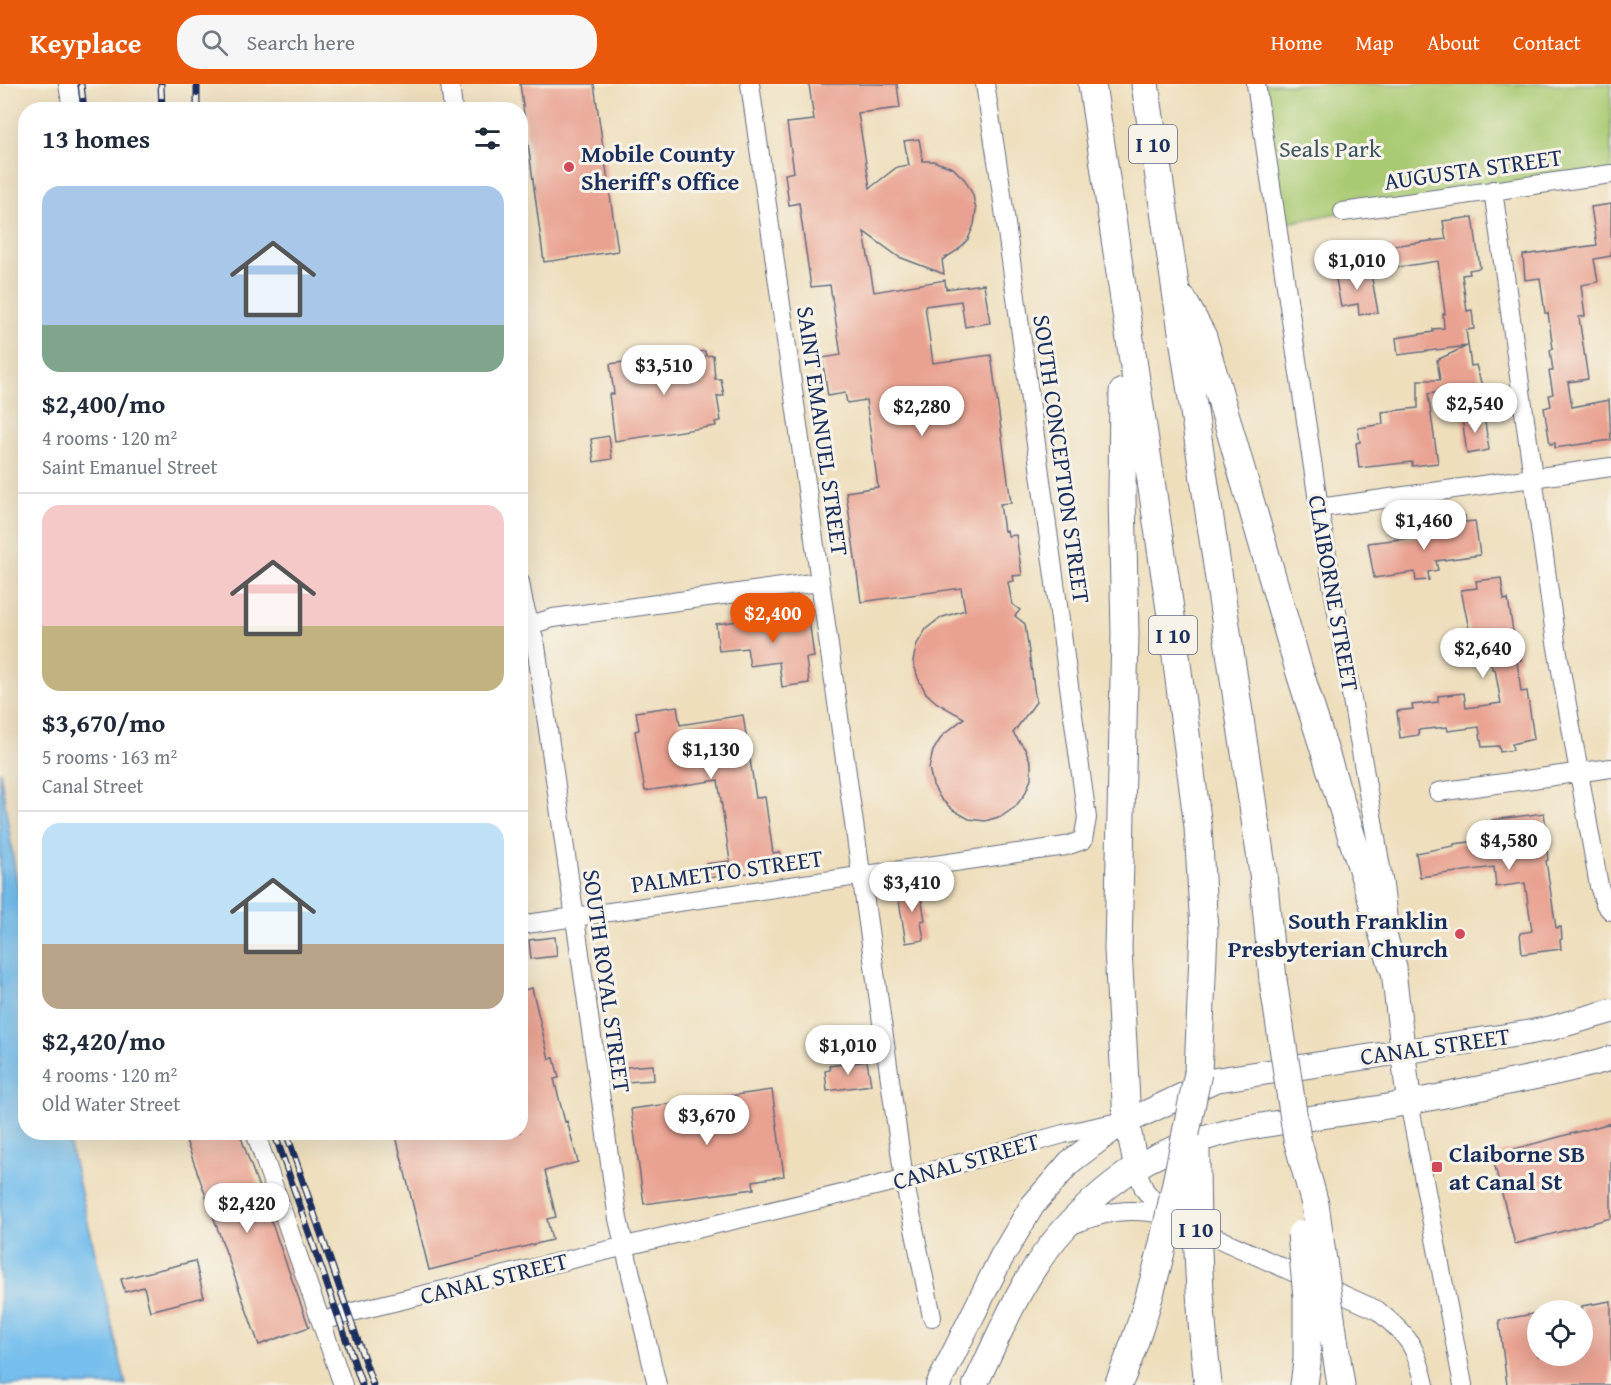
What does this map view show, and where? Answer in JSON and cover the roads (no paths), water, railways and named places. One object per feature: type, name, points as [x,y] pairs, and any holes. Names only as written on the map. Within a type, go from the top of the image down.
[{"type":"highway","name":"I 10","points":[[1092,84],[1170,609],[1198,827],[1204,930],[1196,1134],[1196,1222],[1208,1385]]},
{"type":"highway","name":"I 10","points":[[1145,84],[1263,873],[1273,980],[1297,1139],[1315,1204],[1341,1385]]},
{"type":"highway","points":[[1120,283],[1125,634],[1118,949],[1127,1121]]},
{"type":"highway","points":[[1174,283],[1203,337],[1299,670],[1393,967]]},
{"type":"highway","points":[[1118,1385],[1141,1325],[1166,1239],[1198,1072]]},
{"type":"highway","points":[[1297,1139],[1298,1210],[1307,1297],[1305,1373]]},
{"type":"main road","name":"CLAIBORNE STREET","points":[[1393,967],[1409,1102]]},
{"type":"main road","name":"CANAL STREET","points":[[1127,1121],[1215,1080],[1552,1028],[1611,1011]]},
{"type":"main road","name":"CANAL STREET","points":[[975,1385],[1026,1283],[1044,1254],[1065,1228],[1092,1202],[1136,1167],[1179,1148],[1223,1134],[1409,1102],[1567,1070],[1611,1058]]},
{"type":"main road","points":[[938,1385],[1001,1258],[1032,1206],[1070,1162],[1105,1134],[1127,1121],[1136,1167]]},
{"type":"street","points":[[69,84],[71,102]]},
{"type":"street","points":[[450,84],[452,102]]},
{"type":"street","name":"SAINT EMANUEL STREET","points":[[750,84],[904,1179],[932,1317]]},
{"type":"street","name":"SOUTH CONCEPTION STREET","points":[[985,84],[1086,806],[1087,818],[1083,840]]},
{"type":"street","name":"CLAIBORNE STREET","points":[[1256,84],[1319,508],[1384,885],[1393,967]]},
{"type":"street","name":"AUGUSTA STREET","points":[[1342,212],[1611,174]]},
{"type":"street","points":[[1493,190],[1556,642],[1599,886],[1605,904],[1611,911]]},
{"type":"street","points":[[1319,508],[1611,467]]},
{"type":"street","points":[[528,625],[553,618],[819,582]]},
{"type":"street","name":"SOUTH ROYAL STREET","points":[[528,631],[536,646],[618,1219],[657,1385]]},
{"type":"street","points":[[1438,792],[1611,768]]},
{"type":"street","name":"PALMETTO STREET","points":[[528,924],[1066,846],[1083,840]]},
{"type":"street","points":[[1409,1102],[1463,1385]]},
{"type":"street","name":"CANAL STREET","points":[[321,1322],[348,1313],[904,1179],[1063,1134],[1127,1121]]},
{"type":"street","points":[[258,1140],[343,1385]]},
{"type":"street","points":[[1136,1167],[1144,1189],[1164,1214]]},
{"type":"street","points":[[1065,1228],[1116,1211],[1139,1210],[1164,1214],[1377,1310],[1412,1344],[1425,1385]]},
{"type":"water","points":[[0,770],[18,890],[18,1140],[69,1140],[126,1385],[0,1385]]},
{"type":"railway","points":[[81,84],[83,102]]},
{"type":"railway","points":[[161,84],[162,102]]},
{"type":"railway","points":[[197,84],[197,102]]},
{"type":"railway","points":[[277,1140],[362,1385]]},
{"type":"railway","points":[[289,1140],[373,1385]]},
{"type":"place","name":"Mobile County Sheriff's Office","points":[[569,167]]},
{"type":"place","name":"South Franklin Presbyterian Church","points":[[1460,934]]},
{"type":"place","name":"Claiborne SB at Canal St","points":[[1437,1167]]},
{"type":"park label","name":"Seals Park","points":[[1330,148]]}]
